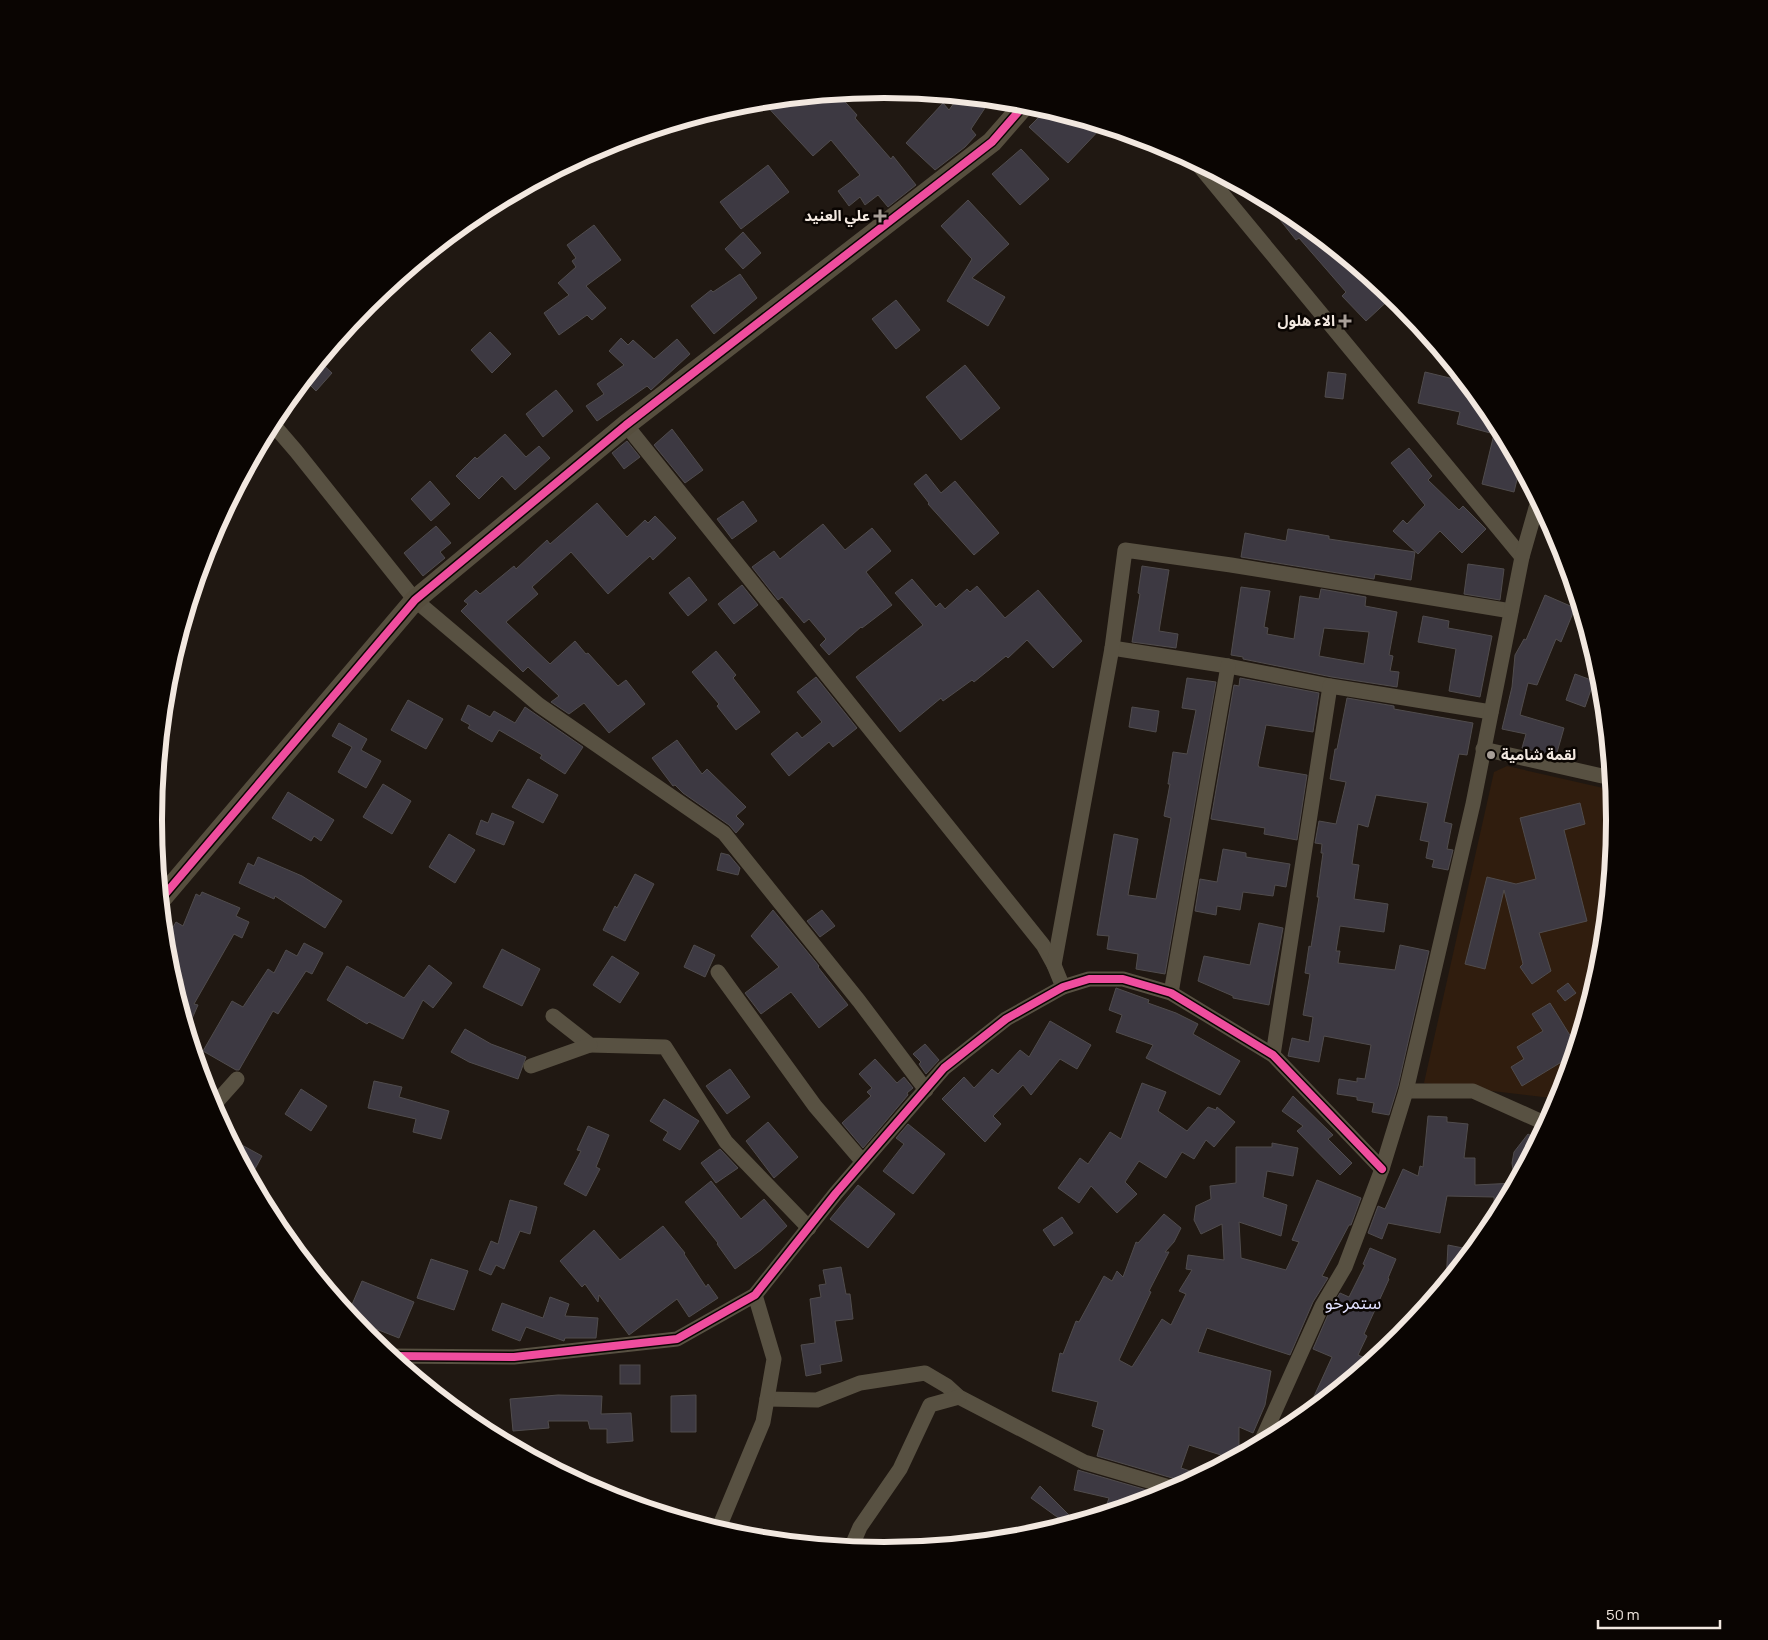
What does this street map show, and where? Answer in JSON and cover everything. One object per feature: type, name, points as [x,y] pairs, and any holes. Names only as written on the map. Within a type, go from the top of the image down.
[{"type":"street","points":[[166,892],[415,600],[626,424],[992,142],[1020,110]]},
{"type":"street","points":[[1204,172],[1522,557]]},
{"type":"street","points":[[626,424],[1037,938],[1054,965],[1063,987]]},
{"type":"street","points":[[277,429],[415,600],[539,705],[724,833],[859,1001],[926,1090]]},
{"type":"street","points":[[1265,1434],[1322,1306],[1345,1267],[1382,1169],[1406,1091],[1473,804],[1522,557],[1536,508]]},
{"type":"street","points":[[1054,965],[1112,648],[1125,550],[1511,611]]},
{"type":"street","points":[[1112,648],[1228,666],[1330,686],[1491,712]]},
{"type":"street","points":[[1171,993],[1228,666]]},
{"type":"street","points":[[1273,1055],[1330,686]]},
{"type":"street","points":[[1483,749],[1605,777]]},
{"type":"street","points":[[718,972],[815,1106],[864,1162]]},
{"type":"street","points":[[400,1356],[514,1357],[677,1339],[755,1295],[944,1068],[1006,1019],[1063,987],[1089,979],[1123,979],[1171,993],[1273,1055],[1382,1169]]},
{"type":"street","points":[[553,1016],[590,1045]]},
{"type":"street","points":[[531,1066],[590,1045],[664,1047],[726,1142],[809,1228]]},
{"type":"street","points":[[218,1100],[237,1079]]},
{"type":"street","points":[[1406,1091],[1473,1091],[1540,1121]]},
{"type":"street","points":[[721,1524],[763,1422],[774,1359],[755,1295]]},
{"type":"street","points":[[767,1399],[817,1400],[860,1383],[925,1373],[948,1386],[959,1397],[1084,1462],[1165,1486]]},
{"type":"street","points":[[855,1541],[860,1528],[900,1469],[930,1405],[959,1397]]},
{"type":"shaded area","points":[[1507,766],[1605,788],[1605,867],[1593,961],[1582,1007],[1551,1098],[1424,1083],[1494,772]]},
{"type":"building","points":[[842,99],[857,115],[855,118],[891,159],[893,156],[916,185],[888,207],[878,195],[865,205],[860,197],[849,206],[838,191],[860,175],[831,140],[813,156],[768,107]]},
{"type":"building","points":[[955,102],[987,105],[971,129],[976,135],[965,147],[935,170],[906,143],[943,103],[949,110]]},
{"type":"building","points":[[1041,115],[1099,131],[1068,163],[1029,127]]},
{"type":"building","points":[[1021,149],[1049,179],[1020,205],[992,174]]},
{"type":"building","points":[[768,165],[789,192],[741,229],[720,202]]},
{"type":"building","points":[[968,200],[1009,244],[972,278],[1005,297],[988,326],[947,301],[972,259],[941,226]]},
{"type":"building","points":[[1274,212],[1324,247],[1387,302],[1366,321],[1342,296],[1346,292],[1299,238],[1296,240]]},
{"type":"building","points":[[594,225],[621,260],[586,286],[606,308],[592,320],[587,315],[559,335],[544,313],[569,295],[558,283],[576,267],[572,261],[576,258],[567,245]]},
{"type":"building","points":[[743,232],[761,253],[743,269],[725,249]]},
{"type":"building","points":[[740,274],[757,298],[714,334],[691,306],[711,290],[713,292]]},
{"type":"building","points":[[896,300],[920,330],[896,349],[872,319]]},
{"type":"building","points":[[490,332],[511,354],[492,373],[471,350]]},
{"type":"building","points":[[621,338],[628,345],[633,340],[654,359],[677,339],[690,354],[651,390],[647,386],[597,421],[586,406],[604,394],[597,384],[624,365],[609,351]]},
{"type":"building","points":[[323,365],[332,373],[316,391],[308,383]]},
{"type":"building","points":[[965,365],[1000,408],[961,440],[926,397]]},
{"type":"building","points":[[1328,372],[1346,374],[1343,399],[1325,397]]},
{"type":"building","points":[[1425,372],[1454,379],[1453,381],[1459,382],[1485,419],[1518,474],[1514,492],[1482,484],[1494,434],[1457,424],[1460,412],[1418,403]]},
{"type":"building","points":[[556,390],[573,411],[543,437],[526,414]]},
{"type":"building","points":[[672,429],[703,470],[685,483],[654,445]]},
{"type":"building","points":[[505,434],[526,457],[539,446],[550,458],[515,490],[502,476],[479,499],[456,476],[475,457],[477,459]]},
{"type":"building","points":[[627,441],[640,457],[624,469],[612,453]]},
{"type":"building","points":[[1409,448],[1432,476],[1428,480],[1459,510],[1463,506],[1486,529],[1462,553],[1440,531],[1418,554],[1393,531],[1403,520],[1407,524],[1425,505],[1391,463]]},
{"type":"building","points":[[926,474],[941,493],[955,481],[999,533],[974,555],[928,504],[914,484]]},
{"type":"building","points":[[430,481],[450,504],[431,521],[411,499]]},
{"type":"building","points":[[743,501],[757,521],[732,539],[717,519]]},
{"type":"building","points":[[597,503],[627,537],[645,520],[648,523],[655,516],[676,538],[653,560],[650,556],[608,594],[571,552],[532,587],[538,594],[506,622],[550,664],[575,641],[618,686],[626,680],[645,704],[609,733],[584,703],[569,714],[551,702],[559,696],[528,667],[523,672],[461,611],[468,604],[464,601],[476,590],[480,594],[514,566],[516,569],[547,540],[550,544]]},
{"type":"building","points":[[823,524],[845,550],[872,528],[891,551],[866,572],[892,605],[861,627],[829,655],[820,645],[826,639],[809,619],[804,623],[782,597],[778,600],[752,567],[774,551],[780,559]]},
{"type":"building","points":[[436,526],[451,543],[440,552],[445,558],[423,576],[404,553]]},
{"type":"building","points":[[1288,529],[1329,536],[1329,539],[1415,552],[1411,580],[1375,574],[1374,579],[1241,557],[1245,533],[1286,541]]},
{"type":"building","points":[[1468,564],[1504,569],[1500,600],[1464,594]]},
{"type":"building","points":[[1142,566],[1169,570],[1159,631],[1178,634],[1176,648],[1132,642],[1140,594],[1138,593]]},
{"type":"building","points":[[689,577],[707,600],[688,616],[669,593]]},
{"type":"building","points":[[912,579],[936,607],[940,603],[945,609],[967,589],[970,592],[977,586],[1005,618],[1038,590],[1082,641],[1053,668],[1027,640],[1008,658],[1006,656],[974,682],[972,680],[943,701],[941,698],[900,732],[856,677],[923,625],[895,593]]},
{"type":"building","points":[[742,585],[758,605],[734,624],[718,604]]},
{"type":"building","points":[[1241,587],[1270,591],[1264,627],[1268,628],[1267,634],[1294,639],[1300,596],[1319,599],[1321,589],[1366,597],[1365,606],[1397,612],[1389,655],[1393,656],[1390,671],[1399,672],[1397,687],[1332,677],[1231,655]],"holes":[[[1324,628],[1369,632],[1364,664],[1319,656]]]},
{"type":"building","points":[[1545,595],[1574,608],[1561,642],[1556,639],[1537,685],[1528,683],[1520,715],[1564,728],[1556,756],[1522,748],[1526,734],[1502,729],[1512,687],[1515,655],[1524,639],[1526,640]]},
{"type":"building","points":[[1423,616],[1449,621],[1448,628],[1492,636],[1480,697],[1449,691],[1456,649],[1418,642]]},
{"type":"building","points":[[716,651],[736,675],[733,678],[760,712],[736,730],[717,706],[719,704],[692,672]]},
{"type":"building","points":[[1575,674],[1593,681],[1585,707],[1566,700]]},
{"type":"building","points":[[816,677],[857,728],[833,747],[829,742],[789,776],[771,754],[797,732],[802,738],[822,722],[797,692]]},
{"type":"building","points":[[1187,678],[1216,682],[1165,974],[1136,969],[1138,954],[1107,949],[1109,936],[1097,935],[1114,834],[1138,839],[1128,895],[1156,899],[1171,818],[1164,816],[1173,752],[1187,754],[1196,710],[1182,708]]},
{"type":"building","points":[[1240,678],[1319,693],[1313,732],[1266,725],[1258,765],[1259,767],[1307,775],[1297,840],[1264,834],[1265,828],[1211,819],[1234,685],[1239,686]]},
{"type":"building","points":[[1347,698],[1394,706],[1394,709],[1473,723],[1467,755],[1459,754],[1444,822],[1452,824],[1447,849],[1453,850],[1448,870],[1432,867],[1434,860],[1426,858],[1429,842],[1420,840],[1428,803],[1376,795],[1368,827],[1358,824],[1352,864],[1359,865],[1354,899],[1388,904],[1384,932],[1340,926],[1336,951],[1340,951],[1338,963],[1395,970],[1400,945],[1429,951],[1398,1086],[1389,1115],[1372,1112],[1374,1103],[1357,1100],[1357,1097],[1337,1094],[1339,1079],[1357,1082],[1357,1078],[1365,1079],[1371,1045],[1324,1036],[1319,1062],[1288,1056],[1292,1038],[1309,1042],[1313,1017],[1303,1015],[1310,974],[1305,973],[1319,897],[1317,897],[1323,853],[1321,853],[1322,844],[1315,843],[1319,821],[1336,824],[1346,782],[1330,779]]},
{"type":"building","points":[[408,700],[443,719],[426,749],[391,730]]},
{"type":"building","points":[[468,705],[490,717],[494,711],[515,723],[525,707],[583,747],[565,774],[540,758],[542,755],[499,730],[492,742],[468,728],[470,725],[461,720]]},
{"type":"building","points":[[1132,707],[1159,711],[1156,732],[1129,727]]},
{"type":"building","points":[[339,723],[367,739],[361,750],[381,761],[366,788],[338,772],[352,747],[332,736]]},
{"type":"building","points":[[677,740],[702,774],[707,769],[746,807],[736,816],[744,824],[736,833],[729,825],[683,793],[675,785],[673,786],[652,758]]},
{"type":"building","points":[[528,779],[558,795],[543,823],[512,807]]},
{"type":"building","points":[[383,784],[411,801],[392,834],[363,817]]},
{"type":"building","points":[[288,792],[334,820],[321,841],[314,836],[311,841],[272,818]]},
{"type":"building","points":[[1580,803],[1585,824],[1564,830],[1587,921],[1539,933],[1551,971],[1532,984],[1520,967],[1523,964],[1504,890],[1485,969],[1465,964],[1487,877],[1516,884],[1536,879],[1520,818]]},
{"type":"building","points":[[492,813],[514,822],[504,845],[476,834],[481,820],[488,823]]},
{"type":"building","points":[[449,834],[475,850],[455,883],[429,867]]},
{"type":"building","points":[[1223,849],[1246,853],[1246,857],[1290,864],[1286,887],[1275,885],[1273,896],[1243,892],[1240,910],[1217,906],[1216,915],[1195,911],[1200,879],[1217,882]]},
{"type":"building","points":[[721,853],[729,855],[740,868],[738,875],[717,870]]},
{"type":"building","points":[[258,857],[302,876],[342,901],[325,928],[275,896],[274,899],[239,883],[248,863],[254,866]]},
{"type":"building","points":[[635,874],[654,884],[625,941],[603,930]]},
{"type":"building","points":[[202,892],[240,908],[236,916],[249,922],[242,938],[234,934],[194,1004],[198,1005],[191,1022],[181,987],[184,980],[179,977],[171,931],[176,922],[183,926],[196,894],[200,896]]},
{"type":"building","points":[[773,910],[848,1005],[819,1028],[791,992],[761,1014],[745,993],[779,967],[751,936]]},
{"type":"building","points":[[822,910],[835,926],[820,937],[807,921]]},
{"type":"building","points":[[1259,923],[1283,928],[1269,1005],[1233,998],[1233,996],[1198,981],[1204,956],[1250,965]]},
{"type":"building","points":[[304,943],[323,953],[312,974],[306,971],[278,1014],[273,1011],[239,1070],[203,1051],[232,1001],[243,1007],[268,969],[274,973],[286,950],[297,956]]},
{"type":"building","points":[[694,945],[715,955],[705,977],[684,967]]},
{"type":"building","points":[[502,949],[540,969],[522,1006],[483,987]]},
{"type":"building","points":[[612,956],[639,973],[620,1003],[593,985]]},
{"type":"building","points":[[429,965],[452,983],[433,1008],[423,1000],[403,1039],[369,1022],[367,1024],[327,1000],[347,966],[404,998]]},
{"type":"building","points":[[1568,983],[1576,993],[1565,1001],[1557,991]]},
{"type":"building","points":[[1116,988],[1149,1000],[1148,1003],[1176,1013],[1198,1024],[1193,1034],[1240,1061],[1220,1095],[1146,1058],[1153,1045],[1116,1032],[1122,1015],[1109,1010]]},
{"type":"building","points":[[1550,1003],[1572,1039],[1565,1060],[1522,1086],[1511,1067],[1524,1059],[1517,1047],[1543,1031],[1532,1014]]},
{"type":"building","points":[[1050,1021],[1091,1045],[1077,1069],[1060,1059],[1031,1095],[1023,1085],[993,1116],[1001,1124],[985,1142],[942,1099],[964,1077],[974,1088],[992,1069],[998,1074],[1020,1050],[1029,1057]]},
{"type":"building","points":[[465,1029],[491,1044],[526,1057],[518,1079],[469,1062],[451,1052]]},
{"type":"building","points":[[925,1044],[939,1060],[926,1074],[919,1064],[921,1062],[913,1054]]},
{"type":"building","points":[[875,1059],[897,1083],[904,1077],[913,1088],[863,1148],[842,1123],[871,1096],[867,1092],[872,1088],[859,1074]]},
{"type":"building","points":[[730,1069],[750,1097],[727,1114],[706,1086]]},
{"type":"building","points":[[374,1081],[402,1087],[399,1097],[449,1111],[441,1139],[413,1132],[416,1119],[368,1108]]},
{"type":"building","points":[[1142,1083],[1166,1092],[1158,1111],[1187,1131],[1208,1107],[1216,1110],[1217,1107],[1235,1122],[1214,1147],[1206,1140],[1194,1159],[1182,1152],[1166,1178],[1139,1161],[1125,1182],[1137,1194],[1117,1213],[1091,1186],[1079,1203],[1058,1188],[1080,1158],[1088,1164],[1110,1132],[1121,1139]]},
{"type":"building","points":[[301,1089],[327,1106],[311,1131],[285,1114]]},
{"type":"building","points":[[1293,1096],[1333,1135],[1328,1139],[1352,1163],[1340,1175],[1297,1131],[1303,1126],[1282,1111]]},
{"type":"building","points":[[664,1099],[699,1121],[680,1150],[663,1140],[668,1132],[650,1121]]},
{"type":"building","points":[[1428,1116],[1447,1117],[1447,1122],[1468,1124],[1464,1158],[1475,1158],[1475,1185],[1509,1183],[1494,1206],[1494,1197],[1447,1196],[1440,1233],[1388,1223],[1382,1239],[1368,1233],[1378,1206],[1385,1209],[1403,1169],[1418,1176],[1420,1166],[1423,1167]]},
{"type":"building","points":[[768,1122],[798,1157],[774,1178],[746,1141]]},
{"type":"building","points":[[908,1124],[945,1154],[913,1194],[883,1171],[904,1144],[896,1138]]},
{"type":"building","points":[[588,1126],[609,1135],[596,1167],[600,1169],[586,1196],[564,1184],[581,1151],[577,1150]]},
{"type":"building","points":[[1528,1134],[1533,1137],[1514,1174],[1512,1163],[1514,1152]]},
{"type":"building","points":[[237,1143],[262,1156],[253,1172]]},
{"type":"building","points":[[1272,1143],[1298,1148],[1293,1176],[1267,1171],[1263,1197],[1287,1205],[1281,1236],[1239,1222],[1241,1258],[1286,1270],[1299,1242],[1292,1240],[1317,1180],[1361,1198],[1351,1225],[1349,1225],[1322,1276],[1328,1278],[1313,1302],[1290,1355],[1207,1328],[1198,1352],[1271,1371],[1265,1405],[1253,1433],[1239,1427],[1239,1449],[1220,1460],[1221,1455],[1189,1445],[1181,1468],[1194,1472],[1178,1480],[1097,1456],[1104,1430],[1092,1426],[1098,1402],[1052,1391],[1060,1353],[1063,1354],[1076,1321],[1079,1322],[1104,1276],[1112,1281],[1117,1271],[1123,1277],[1136,1242],[1138,1243],[1164,1214],[1181,1228],[1174,1242],[1165,1252],[1169,1252],[1149,1291],[1151,1292],[1119,1360],[1132,1367],[1162,1319],[1171,1325],[1186,1294],[1179,1291],[1192,1270],[1186,1269],[1188,1255],[1224,1260],[1222,1224],[1201,1234],[1194,1220],[1196,1206],[1211,1199],[1210,1186],[1236,1183],[1236,1147],[1272,1147]]},
{"type":"building","points":[[720,1149],[738,1168],[716,1183],[701,1163]]},
{"type":"building","points":[[711,1181],[741,1219],[764,1199],[787,1226],[761,1250],[735,1269],[718,1243],[685,1202]]},
{"type":"building","points":[[858,1185],[895,1214],[868,1248],[830,1219]]},
{"type":"building","points":[[510,1200],[537,1207],[530,1234],[520,1231],[504,1269],[496,1265],[491,1275],[479,1270],[491,1241],[498,1244]]},
{"type":"building","points":[[1062,1217],[1073,1233],[1054,1246],[1043,1230]]},
{"type":"building","points":[[663,1226],[685,1253],[706,1287],[708,1284],[718,1298],[689,1317],[677,1299],[629,1335],[599,1295],[598,1302],[585,1284],[582,1287],[560,1261],[594,1230],[620,1260]]},
{"type":"building","points":[[1448,1245],[1465,1248],[1457,1260],[1447,1273]]},
{"type":"building","points":[[1370,1248],[1396,1259],[1364,1334],[1367,1336],[1358,1355],[1365,1358],[1311,1402],[1332,1357],[1313,1349],[1330,1310],[1340,1293],[1349,1297],[1365,1265],[1363,1264]]},
{"type":"building","points":[[431,1259],[468,1271],[454,1310],[417,1298]]},
{"type":"building","points":[[841,1267],[846,1294],[850,1294],[853,1319],[835,1321],[842,1361],[820,1365],[821,1373],[806,1376],[801,1345],[815,1343],[810,1299],[821,1297],[819,1285],[826,1284],[823,1270]]},
{"type":"building","points":[[362,1281],[414,1302],[399,1338],[370,1328],[351,1307]]},
{"type":"building","points":[[550,1297],[569,1304],[565,1316],[598,1318],[596,1338],[565,1338],[564,1341],[526,1327],[520,1341],[492,1330],[502,1303],[543,1318]]},
{"type":"building","points":[[620,1365],[640,1365],[640,1384],[620,1384]]},
{"type":"building","points":[[558,1395],[602,1396],[601,1414],[631,1413],[633,1441],[607,1443],[607,1429],[590,1429],[588,1421],[548,1421],[549,1428],[513,1431],[510,1399]]},
{"type":"building","points":[[696,1395],[696,1432],[671,1432],[671,1396]]},
{"type":"building","points":[[1078,1470],[1151,1491],[1112,1505],[1107,1504],[1109,1498],[1074,1490]]},
{"type":"building","points":[[1040,1486],[1072,1518],[1062,1520],[1031,1498]]},
{"type":"cycle path","points":[[166,893],[415,600],[626,425],[992,142],[1020,110]]},
{"type":"cycle path","points":[[400,1356],[514,1357],[677,1339],[755,1295],[836,1193],[944,1068],[1006,1019],[1063,987],[1089,979],[1123,979],[1171,993],[1273,1055],[1382,1169]]},
{"type":"place","name":"علي العنيد","points":[[880,216]]},
{"type":"place","name":"الاء هلول","points":[[1345,321]]},
{"type":"place","name":"لقمة شامية","points":[[1491,755]]},
{"type":"district","name":"ستمرخو","points":[[1353,1303]]}]
